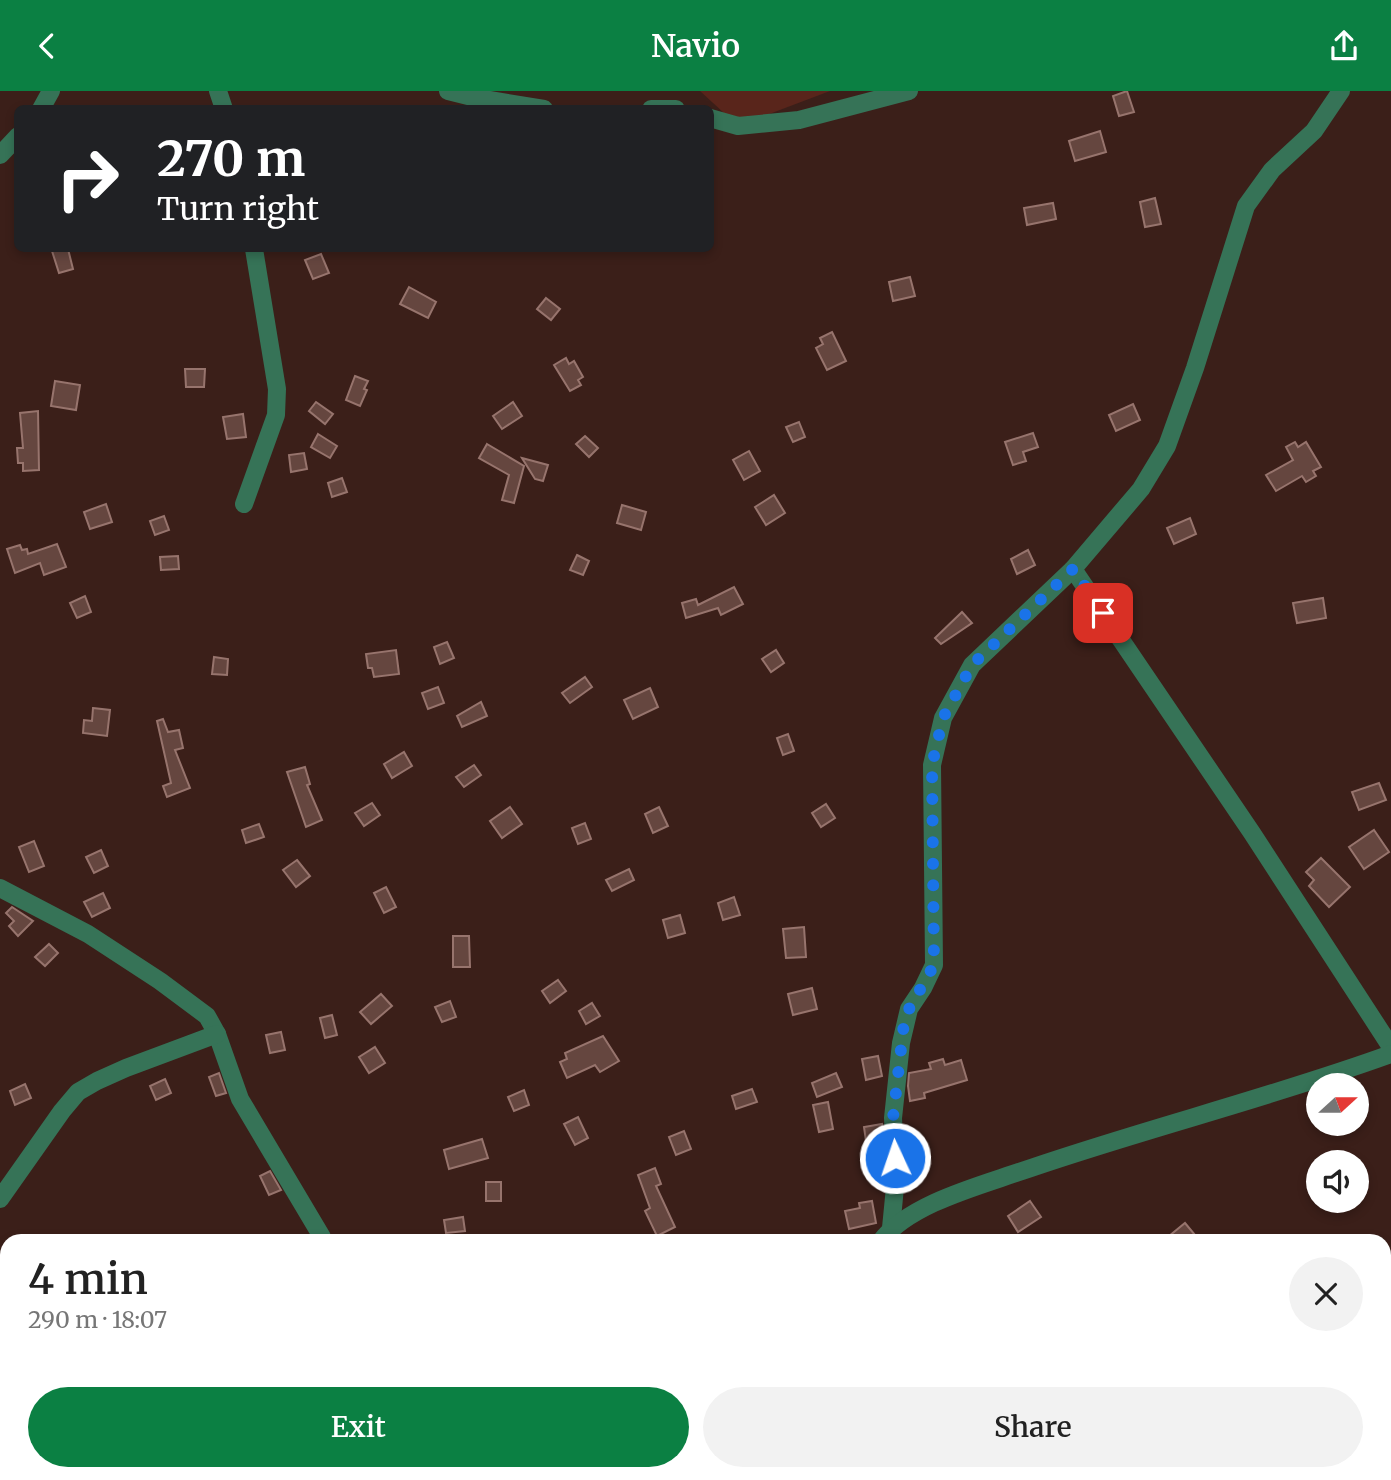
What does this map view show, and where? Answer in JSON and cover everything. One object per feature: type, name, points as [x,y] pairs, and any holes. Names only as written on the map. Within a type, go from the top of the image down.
[{"type":"street","points":[[448,91],[520,105]]},
{"type":"street","points":[[714,119],[738,126],[799,120],[909,91]]},
{"type":"street","points":[[886,1234],[896,1177],[893,1118],[901,1043],[909,1009],[934,965],[932,765],[943,718],[972,665],[1073,569],[1141,489],[1167,446],[1246,206],[1272,170],[1314,131],[1341,91]]},
{"type":"street","points":[[0,155],[14,140]]},
{"type":"street","points":[[244,504],[276,415],[277,389],[254,252]]},
{"type":"street","points":[[1073,569],[1252,833],[1391,1047]]},
{"type":"street","points":[[0,888],[88,934],[160,981],[207,1016],[217,1034],[240,1099],[320,1234]]},
{"type":"street","points":[[0,1199],[78,1092],[126,1068],[217,1034]]},
{"type":"street","points":[[886,1234],[941,1199],[1045,1163],[1391,1054]]},
{"type":"shaded area","points":[[700,91],[830,91],[738,126]]},
{"type":"building","points":[[1127,91],[1134,112],[1119,116],[1113,96]]},
{"type":"building","points":[[1100,131],[1106,152],[1075,161],[1069,141]]},
{"type":"building","points":[[1155,198],[1161,224],[1145,227],[1140,202]]},
{"type":"building","points":[[1053,203],[1056,219],[1027,225],[1024,208]]},
{"type":"building","points":[[52,252],[69,252],[73,269],[59,273]]},
{"type":"building","points":[[321,254],[329,273],[313,279],[305,260]]},
{"type":"building","points":[[910,277],[915,296],[893,301],[889,282]]},
{"type":"building","points":[[409,287],[436,302],[428,318],[400,304]]},
{"type":"building","points":[[546,298],[560,309],[551,320],[537,309]]},
{"type":"building","points":[[832,332],[846,361],[827,370],[816,348],[823,344],[820,338]]},
{"type":"building","points":[[566,358],[569,364],[574,361],[583,377],[578,380],[581,385],[570,391],[554,365]]},
{"type":"building","points":[[185,369],[205,369],[204,387],[186,387]]},
{"type":"building","points":[[355,376],[368,381],[360,406],[346,400]]},
{"type":"building","points":[[55,381],[80,385],[76,410],[51,406]]},
{"type":"building","points":[[316,402],[333,414],[325,424],[309,411]]},
{"type":"building","points":[[513,402],[522,416],[502,429],[493,416]]},
{"type":"building","points":[[1133,404],[1140,420],[1116,431],[1109,415]]},
{"type":"building","points":[[38,411],[39,470],[23,471],[23,463],[18,463],[17,448],[23,448],[20,413]]},
{"type":"building","points":[[243,414],[246,437],[227,439],[223,417]]},
{"type":"building","points":[[799,422],[805,437],[793,442],[786,427]]},
{"type":"building","points":[[1033,433],[1038,447],[1023,452],[1026,461],[1013,465],[1005,442]]},
{"type":"building","points":[[318,434],[337,446],[330,458],[311,447]]},
{"type":"building","points":[[585,436],[598,448],[589,457],[576,444]]},
{"type":"building","points":[[1295,442],[1298,447],[1306,442],[1321,467],[1313,471],[1316,476],[1306,482],[1302,476],[1276,491],[1266,475],[1293,460],[1286,447]]},
{"type":"building","points":[[487,444],[524,466],[514,503],[502,500],[509,475],[479,458]]},
{"type":"building","points":[[749,451],[760,471],[744,480],[733,460]]},
{"type":"building","points":[[304,453],[307,469],[291,472],[289,455]]},
{"type":"building","points":[[522,458],[548,465],[543,481],[535,479]]},
{"type":"building","points":[[342,478],[347,492],[332,497],[328,483]]},
{"type":"building","points":[[774,495],[785,513],[766,525],[755,507]]},
{"type":"building","points":[[106,504],[112,522],[90,529],[84,512]]},
{"type":"building","points":[[622,505],[646,512],[641,530],[617,523]]},
{"type":"building","points":[[164,516],[169,530],[155,535],[150,521]]},
{"type":"building","points":[[1190,518],[1196,534],[1174,544],[1167,528]]},
{"type":"building","points":[[57,544],[66,567],[44,575],[40,563],[15,573],[7,549],[20,545],[22,550],[27,549],[28,554]]},
{"type":"building","points":[[1028,550],[1035,565],[1017,574],[1011,559]]},
{"type":"building","points":[[577,555],[589,561],[583,575],[570,570]]},
{"type":"building","points":[[178,556],[179,569],[161,570],[160,557]]},
{"type":"building","points":[[734,587],[743,604],[721,615],[718,608],[686,618],[682,603],[696,599],[698,605]]},
{"type":"building","points":[[85,596],[91,612],[77,618],[70,603]]},
{"type":"building","points":[[1323,598],[1326,618],[1297,623],[1293,603]]},
{"type":"building","points":[[962,612],[972,623],[941,644],[935,638]]},
{"type":"building","points":[[447,642],[454,658],[440,664],[434,647]]},
{"type":"building","points":[[396,650],[399,674],[374,677],[372,668],[368,668],[366,654]]},
{"type":"building","points":[[776,650],[784,663],[771,672],[762,659]]},
{"type":"building","points":[[214,657],[228,659],[227,675],[212,674]]},
{"type":"building","points":[[585,677],[592,687],[570,703],[562,693]]},
{"type":"building","points":[[438,687],[444,703],[428,709],[422,693]]},
{"type":"building","points":[[650,688],[658,707],[633,719],[624,700]]},
{"type":"building","points":[[481,702],[487,716],[462,727],[457,716]]},
{"type":"building","points":[[93,708],[110,710],[107,736],[83,733],[84,720],[92,721]]},
{"type":"building","points":[[163,719],[168,732],[179,730],[183,748],[175,750],[190,788],[167,797],[163,786],[171,783],[157,721]]},
{"type":"building","points":[[788,734],[794,751],[783,755],[777,738]]},
{"type":"building","points":[[404,752],[412,766],[392,778],[384,764]]},
{"type":"building","points":[[474,765],[481,775],[464,787],[456,777]]},
{"type":"building","points":[[305,767],[310,784],[307,785],[322,820],[306,827],[287,772]]},
{"type":"building","points":[[1379,783],[1386,800],[1359,810],[1352,792]]},
{"type":"building","points":[[372,803],[380,815],[364,826],[355,813]]},
{"type":"building","points":[[826,804],[835,818],[821,827],[812,813]]},
{"type":"building","points":[[510,807],[522,824],[502,838],[490,821]]},
{"type":"building","points":[[659,807],[668,826],[653,833],[645,814]]},
{"type":"building","points":[[585,823],[591,839],[578,844],[572,828]]},
{"type":"building","points":[[259,824],[264,837],[246,843],[242,830]]},
{"type":"building","points":[[1374,830],[1389,852],[1364,869],[1349,847]]},
{"type":"building","points":[[34,841],[44,866],[29,872],[19,847]]},
{"type":"building","points":[[101,850],[108,866],[94,873],[86,857]]},
{"type":"building","points":[[1321,858],[1350,887],[1329,907],[1309,886],[1314,880],[1306,872]]},
{"type":"building","points":[[297,860],[310,876],[296,887],[283,870]]},
{"type":"building","points":[[629,869],[634,880],[612,891],[606,880]]},
{"type":"building","points":[[386,887],[396,907],[384,913],[374,893]]},
{"type":"building","points":[[103,893],[110,908],[92,917],[84,902]]},
{"type":"building","points":[[734,897],[740,915],[723,920],[718,903]]},
{"type":"building","points":[[12,907],[33,921],[18,936],[9,926],[14,921],[6,913]]},
{"type":"building","points":[[680,915],[685,933],[668,938],[663,920]]},
{"type":"building","points":[[804,927],[806,957],[786,958],[783,929]]},
{"type":"building","points":[[453,936],[469,936],[470,967],[453,967]]},
{"type":"building","points":[[49,944],[58,953],[45,966],[35,957]]},
{"type":"building","points":[[558,980],[566,991],[550,1003],[542,991]]},
{"type":"building","points":[[812,988],[817,1009],[793,1015],[788,994]]},
{"type":"building","points":[[381,994],[392,1006],[371,1024],[360,1012]]},
{"type":"building","points":[[450,1001],[456,1017],[442,1022],[435,1007]]},
{"type":"building","points":[[592,1003],[600,1016],[586,1024],[579,1011]]},
{"type":"building","points":[[332,1015],[337,1035],[325,1038],[320,1018]]},
{"type":"building","points":[[281,1032],[285,1050],[270,1053],[266,1035]]},
{"type":"building","points":[[603,1036],[619,1061],[600,1072],[595,1065],[567,1078],[560,1062],[567,1059],[565,1053]]},
{"type":"building","points":[[375,1047],[385,1063],[369,1073],[359,1057]]},
{"type":"building","points":[[878,1056],[882,1076],[866,1080],[862,1059]]},
{"type":"building","points":[[943,1059],[945,1065],[961,1060],[967,1080],[924,1093],[925,1098],[910,1101],[909,1073],[931,1069],[929,1063]]},
{"type":"building","points":[[219,1073],[226,1093],[216,1096],[209,1077]]},
{"type":"building","points":[[836,1073],[842,1087],[817,1097],[812,1083]]},
{"type":"building","points":[[165,1079],[171,1093],[156,1100],[150,1086]]},
{"type":"building","points":[[25,1084],[31,1098],[15,1105],[10,1091]]},
{"type":"building","points":[[752,1089],[757,1102],[736,1109],[732,1096]]},
{"type":"building","points":[[524,1090],[529,1105],[514,1111],[508,1097]]},
{"type":"building","points":[[828,1102],[833,1129],[819,1132],[813,1105]]},
{"type":"building","points":[[578,1117],[588,1138],[575,1145],[564,1124]]},
{"type":"building","points":[[882,1124],[883,1153],[868,1155],[864,1127]]},
{"type":"building","points":[[684,1131],[691,1149],[676,1155],[669,1137]]},
{"type":"building","points":[[482,1139],[488,1158],[449,1169],[444,1150]]},
{"type":"building","points":[[655,1168],[661,1184],[656,1186],[675,1227],[656,1234],[645,1211],[650,1208],[638,1175]]},
{"type":"building","points":[[270,1171],[281,1190],[269,1195],[260,1176]]},
{"type":"building","points":[[486,1182],[501,1182],[501,1201],[486,1201]]},
{"type":"building","points":[[872,1201],[876,1223],[849,1229],[845,1211],[860,1208],[859,1203]]},
{"type":"building","points":[[1030,1201],[1041,1217],[1018,1232],[1008,1216]]},
{"type":"building","points":[[463,1217],[465,1231],[446,1233],[444,1220]]},
{"type":"building","points":[[1185,1223],[1194,1234],[1172,1234]]},
{"type":"route","points":[[895,1158],[893,1118],[904,1023],[934,965],[932,765],[943,718],[972,665],[1073,569],[1103,613]]}]
